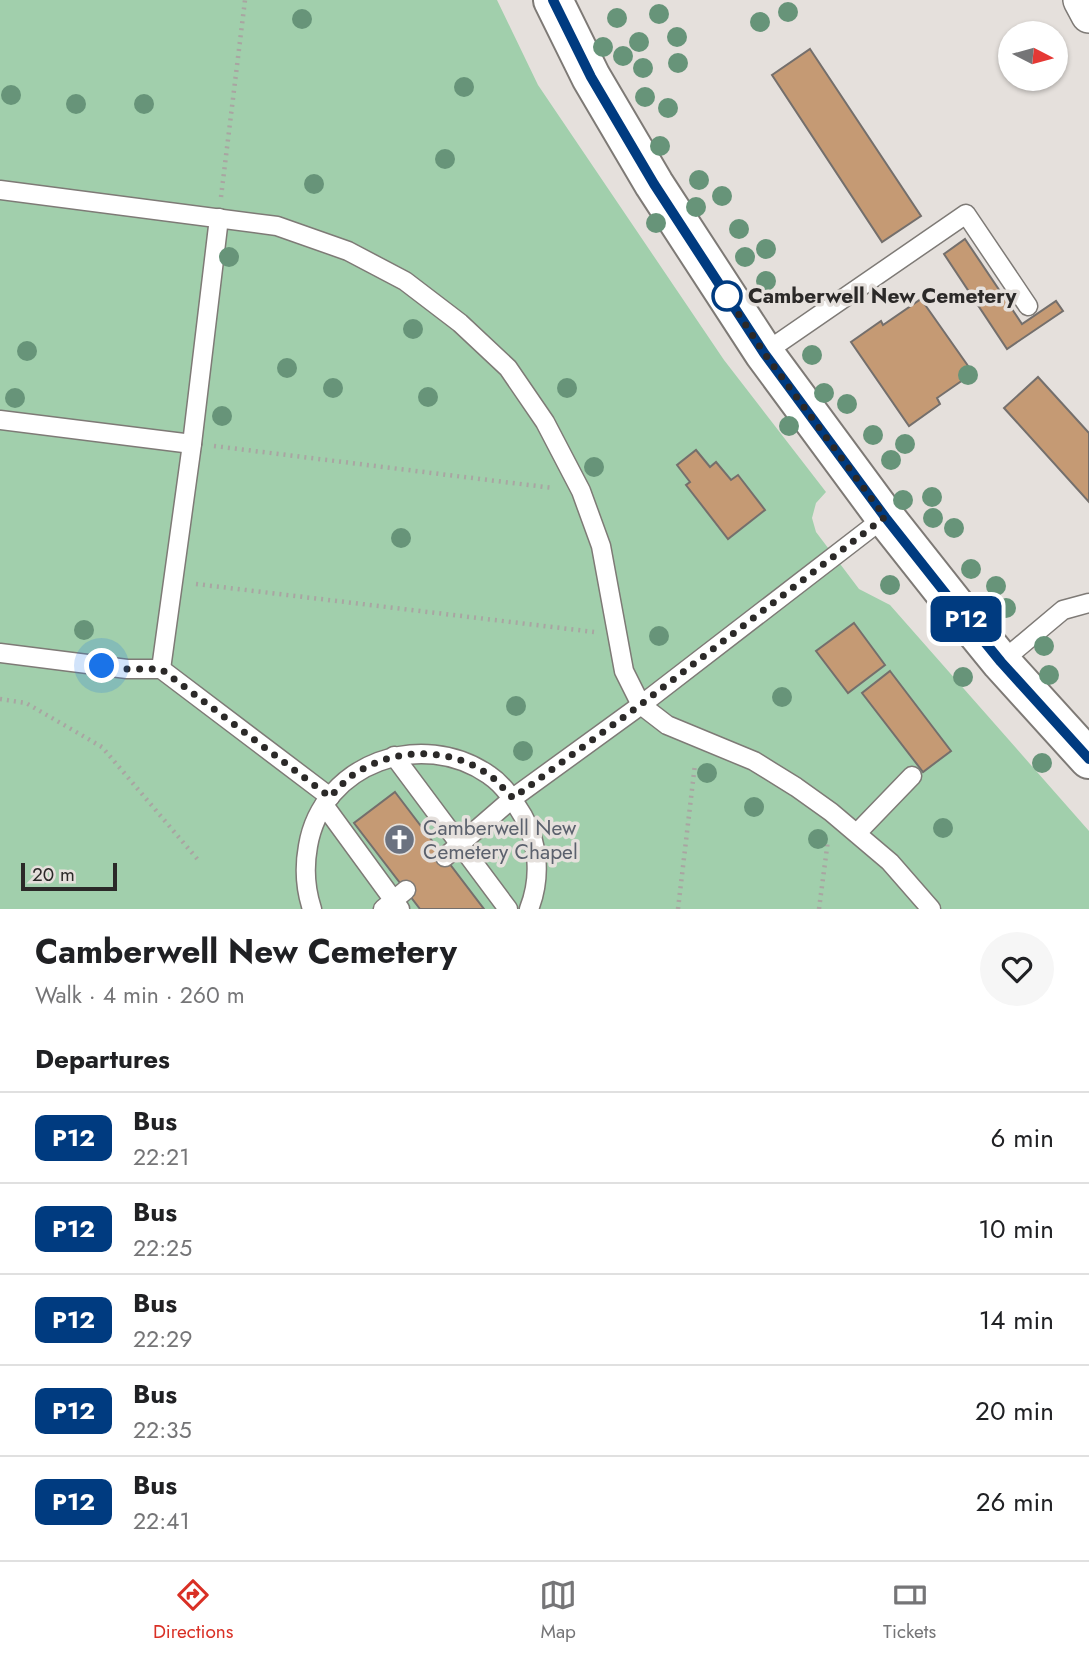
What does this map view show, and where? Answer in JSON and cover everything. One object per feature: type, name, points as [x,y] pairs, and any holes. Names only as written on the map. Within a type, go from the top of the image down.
[{"type":"street","points":[[553,0],[591,77],[654,184],[764,353],[885,517],[1001,662],[1089,759]]},
{"type":"street","points":[[1081,0],[1089,15]]},
{"type":"lane","points":[[0,190],[277,226],[348,251],[416,289],[460,323],[508,368],[545,422],[582,491],[601,546],[624,671],[640,705],[667,725],[754,761],[796,786],[890,862],[931,909]]},
{"type":"lane","points":[[764,353],[966,214],[1028,306]]},
{"type":"lane","points":[[161,669],[219,218]]},
{"type":"lane","points":[[0,421],[192,444]]},
{"type":"lane","points":[[445,857],[513,798],[640,705],[885,517]]},
{"type":"lane","points":[[1001,662],[1063,610],[1089,603]]},
{"type":"lane","points":[[0,653],[127,669],[161,669],[327,801],[395,902]]},
{"type":"lane","points":[[312,909],[307,894],[305,863],[310,833],[327,801],[348,778],[370,765],[394,756],[428,753],[460,760],[489,775],[513,798],[530,828],[537,862],[534,896],[529,909]]},
{"type":"lane","points":[[394,756],[508,909]]},
{"type":"lane","points":[[857,833],[912,776]]},
{"type":"path","points":[[219,218],[245,0]]},
{"type":"path","points":[[192,444],[582,491]]},
{"type":"path","points":[[173,581],[616,635]]},
{"type":"path","points":[[0,699],[26,703],[102,747],[199,861]]},
{"type":"path","points":[[678,909],[698,737]]},
{"type":"path","points":[[819,909],[831,813]]},
{"type":"green space","name":"Camberwell New Cemetery","points":[[0,0],[497,0],[538,85],[724,360],[826,492],[816,503],[812,518],[816,532],[859,589],[890,605],[1089,831],[1089,909],[0,909]]},
{"type":"building","points":[[810,49],[921,216],[882,242],[772,75]]},
{"type":"building","points":[[965,239],[1022,324],[1056,301],[1063,311],[1007,349],[944,254]]},
{"type":"building","points":[[921,299],[973,373],[937,398],[940,404],[909,426],[851,342],[881,321],[883,325]]},
{"type":"building","points":[[1038,377],[1089,433],[1089,502],[1004,408]]},
{"type":"building","points":[[696,450],[710,467],[716,462],[731,480],[738,475],[765,510],[728,539],[686,485],[690,482],[677,465]]},
{"type":"building","points":[[854,623],[885,665],[848,693],[816,651]]},
{"type":"building","points":[[890,671],[951,751],[923,772],[862,693]]},
{"type":"building","name":"Camberwell New Cemetery Chapel","points":[[395,792],[484,909],[420,909],[354,823]]},
{"type":"bus line","name":"P12","points":[[553,0],[591,77],[654,184],[764,353],[885,517],[957,608],[1001,662],[1089,759]]},
{"type":"place","name":"Camberwell New Cemetery","points":[[727,296]]},
{"type":"place","name":"Camberwell New Cemetery Chapel","points":[[400,840]]},
{"type":"route","points":[[102,666],[161,669],[330,797],[348,778],[370,765],[394,756],[428,753],[460,760],[475,767],[489,775],[513,798],[640,705],[885,517],[764,353],[723,290],[727,296]]}]
